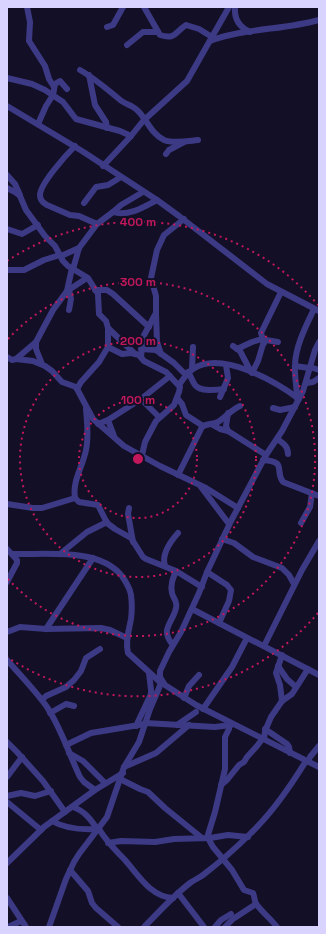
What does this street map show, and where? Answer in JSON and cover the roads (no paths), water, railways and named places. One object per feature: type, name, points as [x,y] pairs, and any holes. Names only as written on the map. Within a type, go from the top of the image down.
[{"type":"street","points":[[22,7],[27,10],[30,22],[29,41],[45,66],[49,79],[54,87]]},
{"type":"street","points":[[107,27],[112,26],[123,7]]},
{"type":"street","points":[[144,7],[158,32],[162,35],[171,37],[176,35],[186,25],[199,29],[211,39],[319,20]]},
{"type":"street","points":[[103,166],[131,136],[144,119],[187,81],[229,7]]},
{"type":"street","points":[[235,7],[238,24],[240,27],[250,32]]},
{"type":"street","points":[[127,45],[143,32],[158,32]]},
{"type":"street","points":[[80,70],[110,90],[119,100],[139,112],[153,131],[165,140],[198,140]]},
{"type":"street","points":[[89,75],[94,102],[106,122],[107,128]]},
{"type":"street","points":[[7,78],[32,84],[53,95],[63,102],[76,118],[120,131],[131,136]]},
{"type":"street","points":[[38,124],[53,95],[54,87],[57,82],[60,82],[67,89]]},
{"type":"street","points":[[7,106],[74,146],[157,200],[184,219],[267,284],[316,310],[301,341],[295,366],[298,399]]},
{"type":"street","points":[[166,154],[169,150],[185,141]]},
{"type":"street","points":[[74,146],[55,168],[45,183],[40,193],[40,197],[47,205],[67,214],[80,216],[97,224]]},
{"type":"street","points":[[7,175],[15,184],[26,210],[45,236],[55,246],[63,261],[87,278],[95,290],[98,298],[99,314],[106,321],[108,328],[108,347],[99,362],[81,382],[77,389]]},
{"type":"street","points":[[84,203],[94,189],[100,186],[108,185],[121,177]]},
{"type":"street","points":[[7,188],[20,196]]},
{"type":"street","points":[[69,310],[70,299],[68,291],[72,268],[79,248],[97,224],[121,204],[143,192]]},
{"type":"street","points":[[113,212],[123,214],[130,213],[157,200]]},
{"type":"street","points":[[159,352],[157,342],[156,296],[151,278],[157,250],[164,235],[184,219]]},
{"type":"street","points":[[7,229],[22,234],[38,225]]},
{"type":"street","points":[[7,270],[24,270],[44,260],[60,256],[79,248]]},
{"type":"street","points":[[10,360],[36,342],[53,310],[68,291],[87,278]]},
{"type":"street","points":[[95,290],[107,290],[114,294],[149,327]]},
{"type":"street","points":[[252,372],[256,367],[263,341],[260,333],[282,292]]},
{"type":"street","points":[[141,357],[142,340],[156,312]]},
{"type":"street","points":[[108,328],[135,354],[141,357],[144,361],[168,374],[179,385],[180,389],[174,405],[171,409],[159,417],[150,431],[142,455]]},
{"type":"street","points":[[142,340],[189,372]]},
{"type":"street","points":[[252,372],[235,347],[266,340],[278,342]]},
{"type":"street","points":[[36,342],[36,349],[42,364]]},
{"type":"street","points":[[49,927],[63,886],[78,854],[107,817],[122,773],[139,742],[161,682],[160,671],[192,609],[229,524],[295,407],[306,383],[315,350],[319,342]]},
{"type":"street","points":[[108,347],[122,354],[135,354]]},
{"type":"street","points":[[193,347],[189,372],[194,384],[200,388],[211,390],[224,389]]},
{"type":"street","points":[[141,349],[159,352]]},
{"type":"street","points":[[10,360],[33,361],[52,370],[62,382],[74,386],[77,389],[93,419],[124,446],[201,486],[238,508]]},
{"type":"street","points":[[98,424],[108,420],[141,399],[168,374],[176,364]]},
{"type":"street","points":[[179,385],[189,372],[204,364],[226,365],[252,372],[272,382],[298,399]]},
{"type":"street","points":[[220,397],[228,378],[226,365]]},
{"type":"street","points":[[295,366],[319,370]]},
{"type":"street","points":[[306,383],[313,382],[319,378]]},
{"type":"street","points":[[177,398],[182,404],[186,414],[203,426]]},
{"type":"street","points":[[141,399],[159,417]]},
{"type":"street","points":[[178,475],[203,426],[220,420],[240,406]]},
{"type":"street","points":[[86,407],[86,451],[74,488],[75,498],[79,502],[98,505],[106,522],[128,536],[134,542],[143,557],[176,571],[202,586]]},
{"type":"street","points":[[273,408],[280,410],[295,407]]},
{"type":"street","points":[[228,413],[226,426],[228,430]]},
{"type":"street","points":[[108,420],[115,437]]},
{"type":"street","points":[[211,424],[220,429],[228,430],[265,458],[277,464],[279,466],[281,479],[283,482],[319,496]]},
{"type":"street","points":[[277,439],[286,446],[288,449],[288,454]]},
{"type":"street","points":[[201,486],[229,524]]},
{"type":"street","points":[[301,523],[310,507],[312,493]]},
{"type":"street","points":[[7,504],[42,508],[75,498]]},
{"type":"street","points":[[129,508],[128,514],[134,542]]},
{"type":"street","points":[[60,554],[87,532],[106,522]]},
{"type":"street","points":[[165,566],[164,555],[178,533]]},
{"type":"street","points":[[222,539],[234,543],[253,557],[263,562],[278,566],[287,574],[294,584]]},
{"type":"street","points":[[264,646],[294,584],[319,541]]},
{"type":"street","points":[[9,551],[60,554],[93,558],[106,563],[119,572],[131,592],[132,608],[127,638],[127,649],[129,655],[149,673],[200,709],[317,766]]},
{"type":"street","points":[[7,582],[17,563],[17,560],[9,551]]},
{"type":"street","points":[[46,629],[93,558]]},
{"type":"street","points":[[287,574],[303,568]]},
{"type":"street","points":[[173,645],[167,636],[167,626],[176,608],[176,602],[171,586],[176,571]]},
{"type":"street","points":[[208,572],[227,585],[231,590],[230,602],[219,623]]},
{"type":"street","points":[[192,609],[318,675]]},
{"type":"street","points":[[7,632],[20,627],[46,629],[101,628],[110,630],[127,638]]},
{"type":"street","points":[[7,863],[52,821],[65,812],[78,808],[85,798],[95,790],[156,753],[189,725],[232,667],[247,638]]},
{"type":"street","points":[[42,700],[46,696],[66,687],[74,680],[81,671],[86,658],[100,649]]},
{"type":"street","points":[[282,656],[276,673],[280,685],[282,701]]},
{"type":"street","points":[[7,660],[42,700],[66,745],[80,777],[86,784],[95,790]]},
{"type":"street","points":[[278,666],[287,679],[296,687]]},
{"type":"street","points":[[221,785],[239,765],[244,762],[263,739],[265,729],[271,717],[282,701],[292,694],[308,669]]},
{"type":"street","points":[[136,726],[152,690],[149,673]]},
{"type":"street","points":[[184,698],[189,686],[199,675]]},
{"type":"street","points":[[50,713],[66,704],[74,706]]},
{"type":"street","points":[[177,725],[200,709]]},
{"type":"street","points":[[66,745],[91,732],[136,726],[145,723],[215,727],[231,725]]},
{"type":"street","points":[[206,838],[226,764],[225,736],[231,725]]},
{"type":"street","points":[[265,729],[287,744],[290,747],[290,752]]},
{"type":"street","points":[[7,742],[51,791],[65,812]]},
{"type":"street","points":[[144,927],[178,893],[223,859],[268,816],[307,761],[319,748]]},
{"type":"street","points":[[69,754],[83,761],[105,783]]},
{"type":"street","points":[[312,755],[317,766]]},
{"type":"street","points":[[7,777],[22,757]]},
{"type":"street","points":[[122,773],[140,789],[148,792],[165,808],[206,838],[232,870],[244,890],[252,892],[256,904],[277,927]]},
{"type":"street","points":[[78,808],[85,798],[86,784]]},
{"type":"street","points":[[7,796],[21,793],[35,796],[51,791]]},
{"type":"street","points":[[7,802],[41,830]]},
{"type":"street","points":[[78,808],[98,829],[108,844],[151,889],[165,898],[173,898]]},
{"type":"street","points":[[52,821],[66,828],[98,829]]},
{"type":"street","points":[[108,844],[121,842],[155,842],[228,835],[248,836]]},
{"type":"street","points":[[70,870],[88,891],[92,903],[96,908],[118,927]]},
{"type":"street","points":[[178,893],[204,927]]},
{"type":"street","points":[[7,898],[26,927]]},
{"type":"street","points":[[225,927],[233,919],[256,904]]},
{"type":"street","points":[[215,927],[221,920],[232,914]]},
{"type":"street","points":[[8,927],[21,921]]}]
